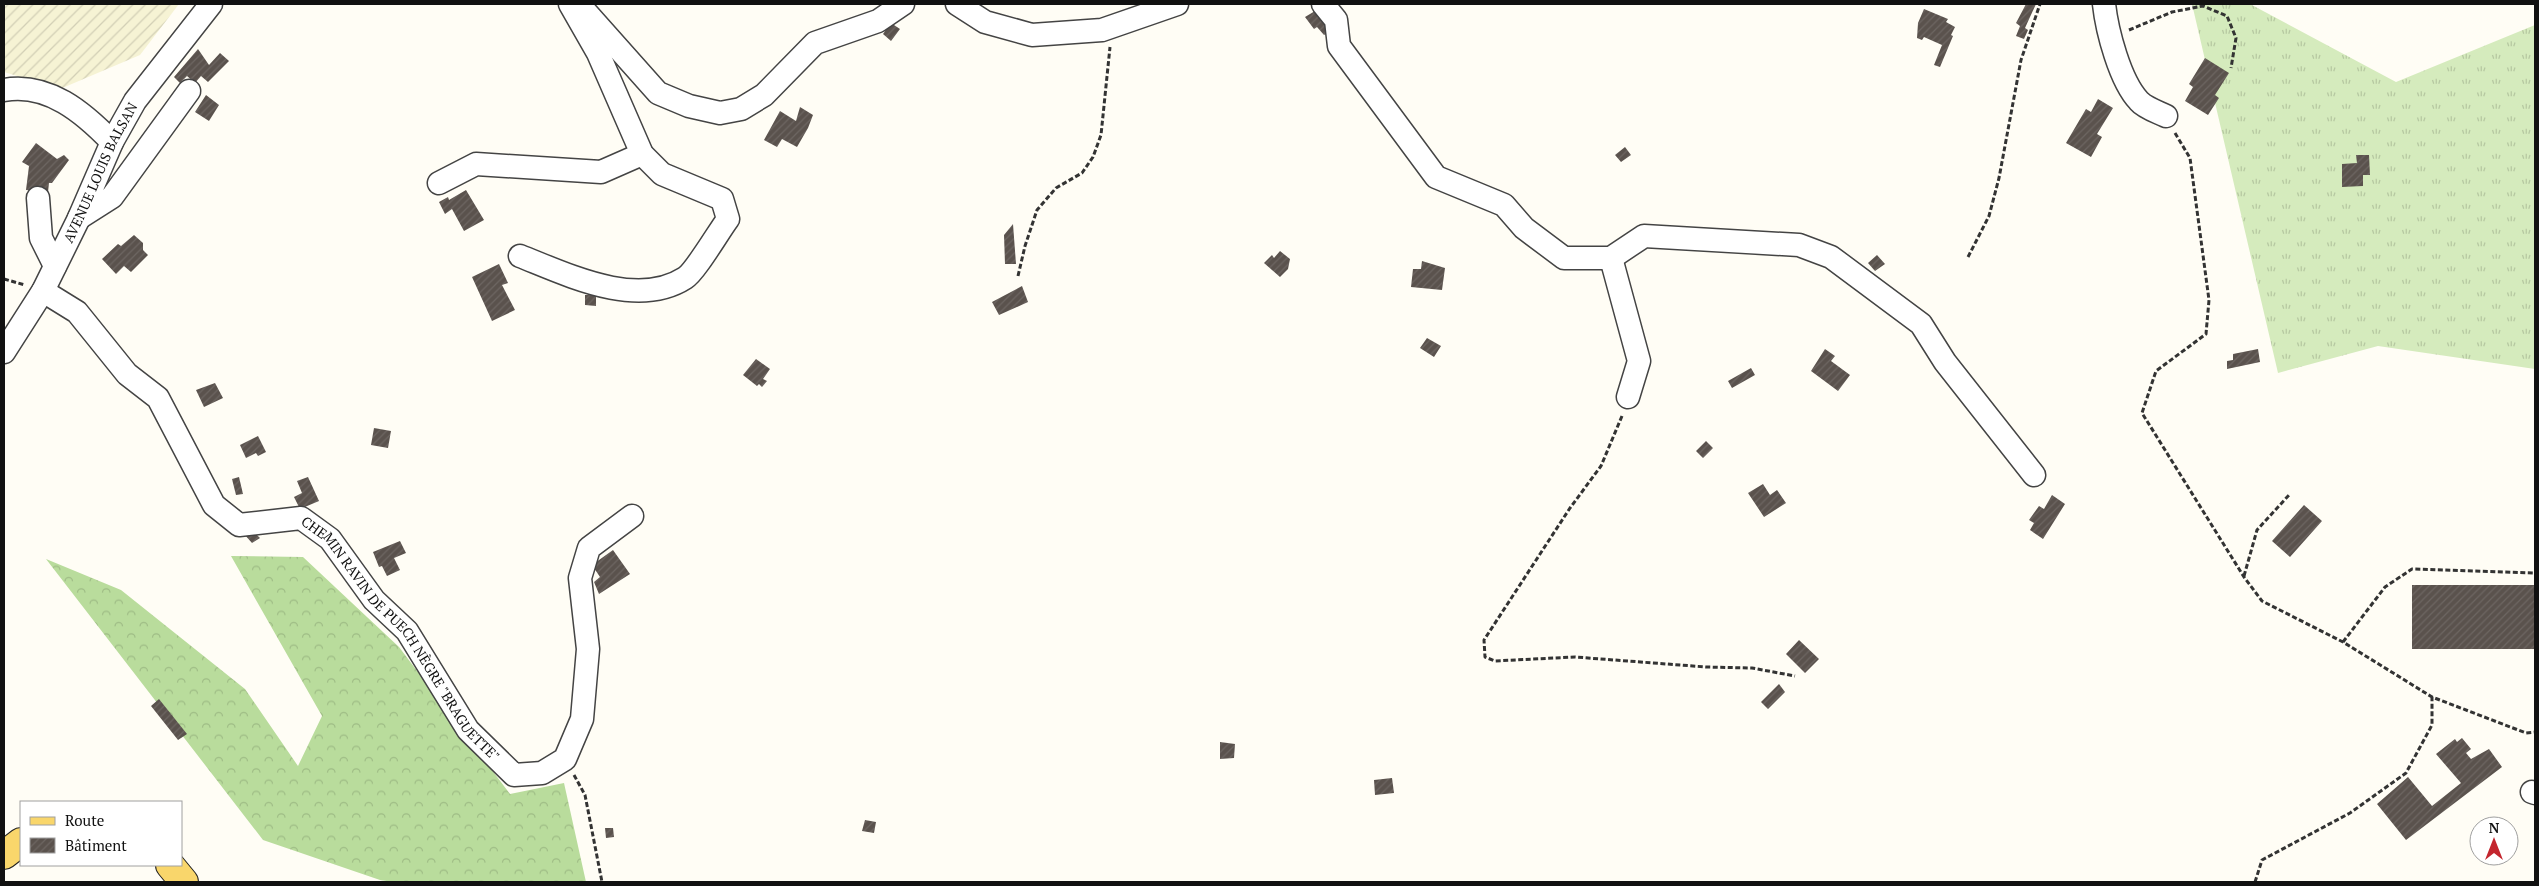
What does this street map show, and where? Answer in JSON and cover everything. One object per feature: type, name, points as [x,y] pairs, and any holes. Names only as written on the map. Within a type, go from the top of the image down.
[{"type":"main road","points":[[4,855],[20,843]]},
{"type":"main road","points":[[171,866],[184,882]]},
{"type":"street","name":"AVENUE LOUIS BALSAN","points":[[4,352],[43,291],[80,218],[112,142],[135,101],[211,4]]},
{"type":"street","points":[[520,256],[596,285],[655,291],[687,278],[728,219],[722,199],[662,174],[642,154],[598,53],[570,4]]},
{"type":"street","points":[[577,4],[590,16],[658,93],[690,106],[720,113],[741,110],[764,94],[815,43],[878,21],[903,4]]},
{"type":"street","points":[[957,4],[985,22],[1032,35],[1102,30],[1177,4]]},
{"type":"street","points":[[1324,4],[1336,20],[1339,46],[1436,177],[1504,205],[1524,228],[1564,258],[1612,258],[1644,236],[1799,245],[1831,257],[1921,324],[1945,362],[2034,475]]},
{"type":"street","points":[[2104,4],[2110,38],[2123,75],[2139,102],[2166,116]]},
{"type":"street","points":[[4,90],[31,89],[50,94],[88,117],[112,142]]},
{"type":"street","points":[[80,218],[112,197],[189,92]]},
{"type":"street","points":[[439,183],[476,164],[601,172],[642,154]]},
{"type":"street","points":[[38,198],[41,238],[55,266]]},
{"type":"street","points":[[1612,258],[1639,361],[1628,397]]},
{"type":"street","name":"CHEMIN RAVIN DE PUECH NÈGRE \"BRAGUETTE\"","points":[[43,291],[77,312],[127,374],[158,398],[214,505],[239,525],[301,518],[330,539],[374,600],[407,630],[468,730],[514,775],[542,773],[565,759]]},
{"type":"street","points":[[565,759],[582,719],[587,659],[580,578],[582,570],[589,548],[632,516]]},
{"type":"path","points":[[1968,257],[1989,216],[1999,178],[2021,60],[2040,4]]},
{"type":"path","points":[[2110,38],[2172,12],[2204,6],[2227,16],[2236,38],[2231,68]]},
{"type":"path","points":[[1018,276],[1025,246],[1037,210],[1056,188],[1082,173],[1093,157],[1101,135],[1111,26]]},
{"type":"path","points":[[2166,116],[2190,158],[2209,300],[2206,334],[2156,371],[2142,412],[2244,577],[2262,601],[2343,642],[2432,697],[2526,733],[2535,732]]},
{"type":"path","points":[[1628,397],[1620,424],[1601,466],[1570,508],[1484,640],[1485,657],[1495,661],[1575,657],[1706,667],[1752,668],[1795,676]]},
{"type":"path","points":[[2244,577],[2257,530],[2288,495]]},
{"type":"path","points":[[2343,642],[2384,587],[2412,569],[2535,573]]},
{"type":"path","points":[[2254,882],[2262,860],[2350,813],[2406,773],[2432,725],[2432,697]]},
{"type":"path","points":[[565,759],[585,795],[602,882]]},
{"type":"shaded area","points":[[4,4],[179,4],[140,55],[60,89],[4,72]]},
{"type":"green space","points":[[2192,4],[2250,4],[2396,82],[2535,25],[2535,369],[2378,346],[2278,373]]},
{"type":"green space","points":[[231,556],[303,557],[399,647],[510,794],[564,783],[586,882],[393,882],[380,880],[263,840],[46,559],[121,590],[245,689],[298,766],[322,716]]},
{"type":"building","points":[[2026,4],[2036,4],[2025,28],[2028,30],[2024,39],[2016,36],[2020,26],[2016,23]]},
{"type":"building","points":[[1320,8],[1332,30],[1324,35],[1317,27],[1314,29],[1305,17]]},
{"type":"building","points":[[1924,9],[1948,19],[1946,22],[1955,27],[1940,67],[1934,65],[1942,45],[1924,37],[1922,40],[1917,38],[1918,23]]},
{"type":"building","points":[[891,23],[900,29],[891,41],[883,34]]},
{"type":"building","points":[[198,49],[209,65],[220,53],[229,61],[208,82],[201,76],[195,83],[187,76],[180,83],[174,77]]},
{"type":"building","points":[[2205,58],[2229,73],[2215,95],[2219,98],[2208,115],[2185,101],[2193,87],[2189,84]]},
{"type":"building","points":[[206,95],[219,105],[209,121],[195,112]]},
{"type":"building","points":[[2098,99],[2113,108],[2097,134],[2102,137],[2091,157],[2066,143],[2086,109],[2091,112]]},
{"type":"building","points":[[800,107],[813,115],[797,147],[782,139],[777,147],[764,140],[780,111],[796,121]]},
{"type":"building","points":[[36,143],[57,159],[64,155],[69,160],[52,183],[49,183],[48,192],[26,190],[29,166],[22,162]]},
{"type":"building","points":[[1625,147],[1631,155],[1621,162],[1615,155]]},
{"type":"building","points":[[2356,155],[2369,155],[2370,175],[2363,175],[2363,186],[2342,187],[2342,164],[2357,163]]},
{"type":"building","points":[[466,190],[484,220],[464,231],[452,209],[445,214],[439,202],[448,197],[449,200]]},
{"type":"building","points":[[1013,224],[1016,264],[1005,264],[1004,235]]},
{"type":"building","points":[[134,235],[143,243],[143,250],[148,255],[131,272],[124,266],[116,274],[102,259],[118,244],[121,246]]},
{"type":"building","points":[[1280,251],[1290,259],[1288,269],[1280,277],[1264,263],[1272,255],[1274,258]]},
{"type":"building","points":[[1877,255],[1885,264],[1875,271],[1868,263]]},
{"type":"building","points":[[1422,261],[1445,268],[1442,290],[1411,287],[1413,269],[1421,269]]},
{"type":"building","points":[[499,264],[508,283],[502,285],[515,310],[492,321],[472,277]]},
{"type":"building","points":[[1022,286],[1028,302],[999,315],[992,302]]},
{"type":"building","points":[[585,295],[596,295],[596,306],[585,305]]},
{"type":"building","points":[[1427,338],[1441,346],[1434,357],[1420,348]]},
{"type":"building","points":[[1825,349],[1835,356],[1831,361],[1850,375],[1838,391],[1811,371]]},
{"type":"building","points":[[2258,349],[2260,362],[2227,369],[2227,361],[2233,360],[2233,354]]},
{"type":"building","points":[[756,359],[770,369],[763,379],[767,381],[762,387],[759,384],[757,386],[743,375]]},
{"type":"building","points":[[1751,368],[1755,375],[1732,388],[1728,381]]},
{"type":"building","points":[[215,383],[223,398],[204,407],[196,390]]},
{"type":"building","points":[[374,428],[391,431],[388,448],[371,445]]},
{"type":"building","points":[[258,436],[266,452],[258,456],[256,453],[246,458],[240,445]]},
{"type":"building","points":[[1706,441],[1713,448],[1703,458],[1696,451]]},
{"type":"building","points":[[239,477],[243,494],[236,495],[232,479]]},
{"type":"building","points":[[308,477],[319,501],[300,509],[294,497],[302,493],[297,481]]},
{"type":"building","points":[[1763,484],[1770,495],[1777,490],[1786,503],[1764,517],[1748,493]]},
{"type":"building","points":[[2052,495],[2065,504],[2043,539],[2030,530],[2034,523],[2029,520],[2039,506],[2044,509]]},
{"type":"building","points":[[2304,505],[2322,521],[2290,557],[2272,541]]},
{"type":"building","points":[[253,531],[260,538],[252,543],[244,534]]},
{"type":"building","points":[[400,541],[406,553],[394,558],[400,570],[387,576],[382,566],[379,567],[373,552]]},
{"type":"building","points":[[613,550],[630,574],[599,594],[594,582],[600,577],[592,565]]},
{"type":"building","points":[[2412,585],[2535,585],[2535,649],[2412,649]]},
{"type":"building","points":[[1799,640],[1819,659],[1805,673],[1786,654]]},
{"type":"building","points":[[1779,684],[1785,692],[1768,709],[1761,702]]},
{"type":"building","points":[[159,699],[187,734],[178,740],[151,706]]},
{"type":"building","points":[[2462,738],[2471,749],[2466,753],[2471,759],[2489,749],[2502,767],[2406,840],[2377,804],[2408,777],[2432,806],[2461,783],[2436,754],[2455,739],[2457,742]]},
{"type":"building","points":[[1220,742],[1235,744],[1234,758],[1220,759]]},
{"type":"building","points":[[1392,778],[1394,793],[1375,795],[1374,780]]},
{"type":"building","points":[[865,820],[876,822],[874,833],[862,831]]},
{"type":"building","points":[[605,828],[613,828],[614,837],[606,838]]}]
